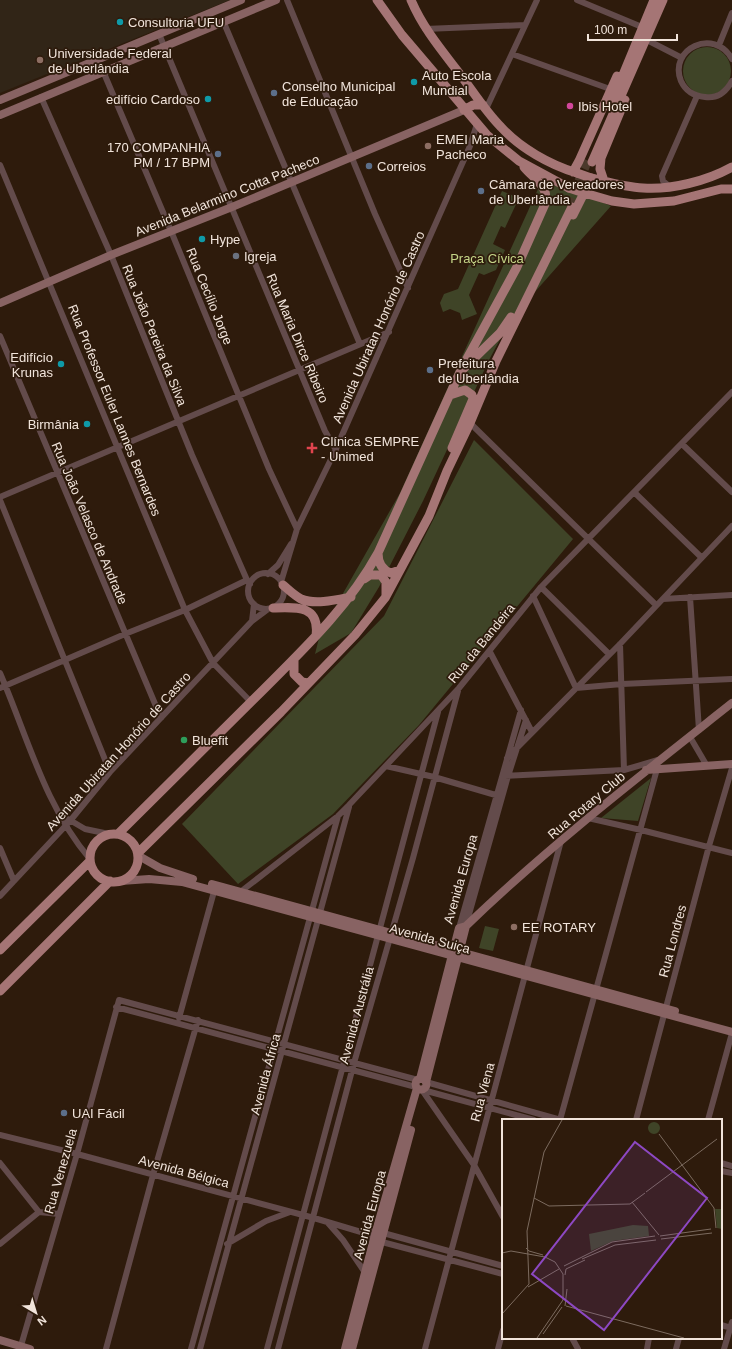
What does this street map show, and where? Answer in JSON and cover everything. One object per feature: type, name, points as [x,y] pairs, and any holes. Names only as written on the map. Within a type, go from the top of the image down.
[{"type":"main road","points":[[0,100],[241,0]]},
{"type":"main road","points":[[0,115],[103,71],[224,23],[276,0]]},
{"type":"main road","points":[[377,0],[398,29],[464,110],[501,148],[520,161],[569,188],[612,201],[634,204],[674,201],[721,189],[732,184]]},
{"type":"main road","points":[[411,0],[425,29],[501,128],[540,156],[591,178],[645,188],[669,186],[732,172]]},
{"type":"main road","points":[[604,181],[600,169],[601,158],[619,117],[641,42],[642,27],[654,0]]},
{"type":"main road","points":[[590,161],[641,42],[663,0]]},
{"type":"main road","points":[[575,172],[610,89],[641,42]]},
{"type":"main road","points":[[464,110],[473,105],[485,107]]},
{"type":"main road","name":"Avenida Belarmino Cotta Pacheco","points":[[0,303],[111,255],[232,207],[464,110]]},
{"type":"main road","points":[[0,950],[90,860],[94,845],[98,839],[114,834],[251,702],[316,636],[363,580],[378,553],[460,372],[517,266],[545,204],[547,194],[520,161]]},
{"type":"main road","points":[[718,175],[732,168]]},
{"type":"main road","points":[[721,189],[732,189]]},
{"type":"main road","points":[[482,392],[514,335],[583,193]]},
{"type":"main road","points":[[138,854],[356,635],[385,598],[429,516],[482,392],[570,206],[511,318],[500,333],[460,372]]},
{"type":"main road","points":[[447,471],[450,454],[473,398],[472,395],[465,390],[450,395]]},
{"type":"main road","points":[[378,553],[380,565],[386,571],[391,573],[400,570]]},
{"type":"main road","points":[[363,580],[370,575],[381,575],[386,582],[385,598]]},
{"type":"main road","points":[[282,584],[296,596],[307,601],[330,601],[350,597]]},
{"type":"main road","points":[[271,608],[299,608],[311,614],[316,619],[316,636]]},
{"type":"main road","points":[[294,659],[294,674],[302,682],[308,683]]},
{"type":"main road","name":"Rua Rotary Club","points":[[462,927],[588,818],[658,760],[690,737],[732,703]]},
{"type":"main road","points":[[646,770],[732,764]]},
{"type":"main road","points":[[90,860],[95,872],[99,876],[110,881],[121,881],[132,874],[138,863],[138,854],[131,840],[114,834]]},
{"type":"main road","name":"Avenida Suiça","points":[[138,854],[160,868],[216,888]]},
{"type":"main road","name":"Avenida Suiça","points":[[121,881],[134,879],[168,880],[238,893],[664,1011],[732,1033]]},
{"type":"main road","points":[[0,992],[110,881]]},
{"type":"main road","name":"Avenida Europa","points":[[345,1349],[366,1274],[379,1236],[421,1085],[462,927]]},
{"type":"main road","name":"Avenida Suiça","points":[[664,1011],[732,1027]]},
{"type":"main road","name":"Avenida Europa","points":[[352,1349],[370,1283],[379,1236]]},
{"type":"main road","points":[[0,1340],[20,1348],[30,1349]]},
{"type":"street","points":[[287,0],[353,156],[375,214],[408,288]]},
{"type":"street","points":[[485,107],[537,0]]},
{"type":"street","points":[[577,0],[642,27]]},
{"type":"street","points":[[719,45],[732,13]]},
{"type":"street","points":[[224,23],[360,344]]},
{"type":"street","points":[[425,29],[525,25]]},
{"type":"street","name":"Rua Maria Dirce Ribeiro","points":[[159,34],[299,370],[325,431],[336,450]]},
{"type":"street","points":[[641,42],[682,58]]},
{"type":"street","points":[[732,59],[719,45],[708,42],[695,45],[685,53],[679,65],[679,76],[684,86],[691,94],[697,96],[711,98],[720,95],[728,88],[732,81]]},
{"type":"street","points":[[512,54],[610,89]]},
{"type":"street","name":"Rua Cecílio Jorge","points":[[103,71],[269,469],[297,529]]},
{"type":"street","points":[[669,186],[663,181],[662,176],[697,96]]},
{"type":"street","name":"Rua João Pereira da Silva","points":[[41,97],[111,255],[178,421],[248,582]]},
{"type":"street","name":"Avenida Ubiratan Honório de Castro","points":[[268,574],[284,557],[336,450],[470,146],[477,124]]},
{"type":"street","name":"Rua Professor Euler Lannes Bernardes","points":[[0,165],[50,282],[185,610],[212,663],[251,702]]},
{"type":"street","points":[[110,772],[0,498],[238,395],[389,332]]},
{"type":"street","name":"Rua João Velasco de Andrade","points":[[0,336],[161,718]]},
{"type":"street","name":"Rua da Bandeira","points":[[238,893],[338,816],[349,805],[459,688],[490,652],[541,587],[589,540],[732,392]]},
{"type":"street","points":[[470,423],[656,606]]},
{"type":"street","points":[[682,444],[732,492]]},
{"type":"street","points":[[634,492],[701,557]]},
{"type":"street","points":[[507,758],[620,644],[732,526]]},
{"type":"street","name":"Avenida Ubiratan Honório de Castro","points":[[282,584],[294,537]]},
{"type":"street","points":[[3,687],[64,659],[185,610],[248,582],[258,576],[268,574],[277,577],[282,584],[284,591],[281,601],[271,608],[258,607],[254,604],[249,594],[248,582]]},
{"type":"street","points":[[541,587],[609,654]]},
{"type":"street","points":[[663,599],[732,595]]},
{"type":"street","points":[[533,596],[576,688]]},
{"type":"street","points":[[690,597],[699,730]]},
{"type":"street","points":[[252,621],[254,604]]},
{"type":"street","name":"Avenida Ubiratan Honório de Castro","points":[[0,896],[66,826],[110,772],[212,663],[252,621],[271,608]]},
{"type":"street","points":[[620,644],[624,770]]},
{"type":"street","points":[[490,652],[532,732]]},
{"type":"street","points":[[0,673],[3,687],[60,815],[90,860]]},
{"type":"street","points":[[576,688],[732,678]]},
{"type":"street","name":"Avenida Austrália","points":[[278,1349],[354,1066],[459,688]]},
{"type":"street","name":"Avenida Austrália","points":[[267,1349],[439,710]]},
{"type":"street","name":"Avenida Europa","points":[[462,927],[499,796],[507,758],[521,710]]},
{"type":"street","name":"Avenida Europa","points":[[504,776],[517,748],[526,720]]},
{"type":"street","points":[[690,737],[707,766]]},
{"type":"street","points":[[624,770],[658,760]]},
{"type":"street","points":[[386,766],[434,777],[499,796]]},
{"type":"street","name":"Rua Londres","points":[[636,1119],[709,846],[732,768]]},
{"type":"street","points":[[561,1119],[657,769]]},
{"type":"street","points":[[504,776],[646,770]]},
{"type":"street","name":"Avenida África","points":[[191,1349],[299,957],[315,915],[349,805]]},
{"type":"street","points":[[60,815],[85,829],[114,834]]},
{"type":"street","name":"Avenida África","points":[[200,1349],[307,959],[315,915],[338,816]]},
{"type":"street","points":[[588,818],[709,846],[732,853]]},
{"type":"street","name":"Rua Viena","points":[[425,1349],[561,841]]},
{"type":"street","points":[[0,848],[14,881]]},
{"type":"street","points":[[178,1023],[216,888]]},
{"type":"street","points":[[299,957],[307,959]]},
{"type":"street","name":"Rua Venezuela","points":[[20,1348],[77,1154],[116,1006],[120,1000],[180,1015]]},
{"type":"street","points":[[116,1006],[274,1049],[354,1066],[421,1085],[557,1119]]},
{"type":"street","points":[[180,1015],[284,1044],[343,1064]]},
{"type":"street","points":[[106,1349],[153,1175],[198,1020]]},
{"type":"street","points":[[353,1028],[364,1030]]},
{"type":"street","points":[[708,1119],[732,1033]]},
{"type":"street","points":[[421,1085],[474,1165],[502,1215]]},
{"type":"street","points":[[490,1103],[531,1119]]},
{"type":"street","name":"Avenida Bélgica","points":[[0,1135],[242,1198],[361,1232],[450,1252],[502,1266]]},
{"type":"street","points":[[0,1163],[39,1212]]},
{"type":"street","points":[[722,1163],[732,1166]]},
{"type":"street","points":[[722,1170],[732,1173]]},
{"type":"street","points":[[0,1244],[39,1212],[59,1214]]},
{"type":"street","points":[[219,1250],[266,1221],[290,1212]]},
{"type":"street","points":[[328,1223],[343,1240],[366,1274],[370,1283]]},
{"type":"street","name":"Avenida Bélgica","points":[[379,1236],[449,1260],[502,1274]]},
{"type":"street","points":[[206,1295],[214,1297]]},
{"type":"street","points":[[724,1349],[730,1336],[731,1326]]},
{"type":"street","points":[[498,1349],[502,1334]]},
{"type":"street","points":[[647,1349],[649,1339]]},
{"type":"street","points":[[676,1349],[679,1339]]},
{"type":"shaded area","name":"Universidade Federal de Uberlândia","points":[[0,0],[230,0],[0,93]]},
{"type":"green space","points":[[702,47],[712,47],[724,54],[731,66],[731,76],[724,88],[712,95],[702,95],[694,91],[687,84],[683,76],[683,66],[687,58],[694,51]]},
{"type":"green space","points":[[543,178],[611,206],[511,319],[489,360],[423,501],[379,587],[351,633],[315,654],[320,634],[400,493]]},
{"type":"green space","name":"Praça Cívica","points":[[502,191],[519,198],[505,228],[501,226],[493,244],[505,250],[496,270],[484,275],[479,273],[469,295],[477,314],[462,320],[460,313],[450,309],[443,312],[440,303],[444,294],[458,289]]},
{"type":"green space","points":[[474,440],[573,539],[419,725],[333,814],[238,884],[182,824],[384,616]]},
{"type":"green space","points":[[651,778],[638,821],[601,818]]},
{"type":"green space","name":"EE ROTARY","points":[[485,926],[499,929],[493,951],[479,948]]},
{"type":"tunnel","points":[[568,206],[588,160]]},
{"type":"place","name":"Consultoria UFU","points":[[120,22]]},
{"type":"place","name":"Universidade Federal de Uberlândia","points":[[40,60]]},
{"type":"place","name":"Auto Escola Mundial","points":[[414,82]]},
{"type":"place","name":"Conselho Municipal de Educação","points":[[274,93]]},
{"type":"place","name":"edifício Cardoso","points":[[208,99]]},
{"type":"place","name":"Ibis Hotel","points":[[570,106]]},
{"type":"place","name":"EMEI Maria Pacheco","points":[[428,146]]},
{"type":"place","name":"170 COMPANHIA PM / 17 BPM","points":[[218,154]]},
{"type":"place","name":"Correios","points":[[369,166]]},
{"type":"place","name":"Câmara de Vereadores de Uberlândia","points":[[481,191]]},
{"type":"place","name":"Hype","points":[[202,239]]},
{"type":"place","name":"Igreja","points":[[236,256]]},
{"type":"place","name":"Edifício Krunas","points":[[61,364]]},
{"type":"place","name":"Prefeitura de Uberlândia","points":[[430,370]]},
{"type":"place","name":"Birmânia","points":[[87,424]]},
{"type":"place","name":"Clínica SEMPRE - Unimed","points":[[312,448]]},
{"type":"place","name":"Bluefit","points":[[184,740]]},
{"type":"place","name":"EE ROTARY","points":[[514,927]]},
{"type":"place","name":"UAI Fácil","points":[[64,1113]]}]
